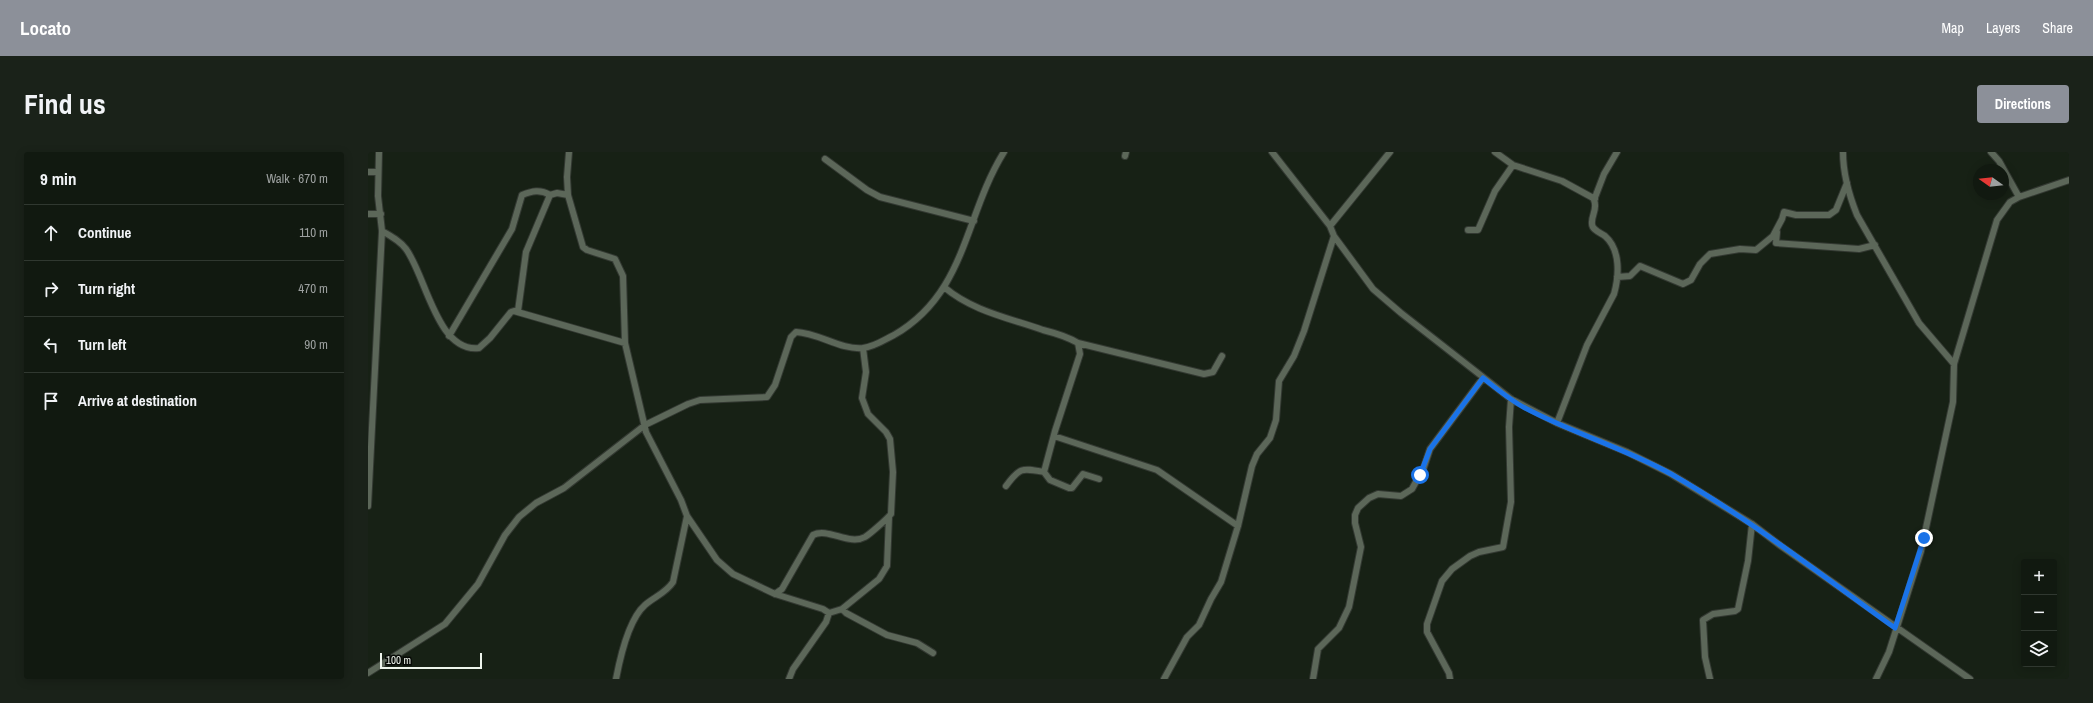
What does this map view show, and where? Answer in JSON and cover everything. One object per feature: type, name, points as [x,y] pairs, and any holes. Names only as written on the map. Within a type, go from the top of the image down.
[{"type":"street","points":[[368,506],[382,231],[378,172],[379,152]]},
{"type":"street","points":[[569,152],[567,177],[568,194],[584,249],[610,256],[618,263],[623,276],[625,295],[626,343],[649,440],[681,500],[687,516],[717,560],[733,574],[775,594],[823,609],[829,614]]},
{"type":"street","points":[[368,673],[445,624],[478,584],[505,535],[519,517],[536,504],[564,488],[645,425],[688,404],[700,400],[767,397],[775,385],[791,338],[796,332],[850,348],[863,348],[875,345],[904,329],[928,307],[955,270],[990,180],[1004,152]]},
{"type":"street","points":[[1272,152],[1330,226],[1334,236],[1373,289],[1483,378],[1511,399],[1557,423],[1627,452],[1671,474],[1752,524],[1895,628],[1970,679]]},
{"type":"street","points":[[1330,226],[1390,152]]},
{"type":"street","points":[[1495,152],[1513,165],[1562,181],[1595,199]]},
{"type":"street","points":[[1557,423],[1587,345],[1614,294],[1617,277],[1617,258],[1609,240],[1592,225],[1596,206],[1595,199],[1604,174],[1617,152]]},
{"type":"street","points":[[1843,152],[1843,164],[1850,198],[1857,215],[1919,323],[1954,364]]},
{"type":"street","points":[[1991,152],[1999,161],[2019,197]]},
{"type":"street","points":[[824,158],[866,190],[880,197],[974,221]]},
{"type":"street","points":[[1468,230],[1478,230],[1495,191],[1513,165]]},
{"type":"street","points":[[368,172],[378,172]]},
{"type":"street","points":[[1876,679],[1889,652],[1895,628],[1921,551],[1953,402],[1954,364],[1997,220],[2010,202],[2019,197],[2069,180]]},
{"type":"street","points":[[1617,277],[1630,276],[1640,266],[1683,284],[1691,280],[1700,264],[1710,254],[1740,249],[1756,250],[1773,236],[1778,228],[1784,212],[1796,215],[1830,215],[1836,210],[1847,184]]},
{"type":"street","points":[[449,336],[512,229],[522,194],[533,190],[550,195],[558,193],[568,194]]},
{"type":"street","points":[[518,311],[526,252],[550,195]]},
{"type":"street","points":[[368,214],[381,214]]},
{"type":"street","points":[[1778,228],[1776,242],[1859,249],[1875,245]]},
{"type":"street","points":[[382,231],[394,237],[406,250],[420,273],[436,313],[449,336],[465,348],[479,348],[490,338],[511,312],[518,311],[626,343]]},
{"type":"street","points":[[1164,679],[1187,637],[1200,625],[1211,599],[1221,582],[1238,526],[1252,466],[1257,454],[1270,438],[1276,420],[1279,381],[1294,356],[1304,331],[1334,236]]},
{"type":"street","points":[[944,287],[956,296],[976,307],[1058,334],[1078,343],[1204,374],[1213,372],[1222,356]]},
{"type":"street","points":[[1044,472],[1080,354],[1078,343]]},
{"type":"street","points":[[775,594],[782,589],[813,535],[823,532],[838,537],[858,539],[865,537],[889,517],[892,511],[892,451],[886,432],[868,414],[862,398],[866,372],[863,348]]},
{"type":"street","points":[[1313,679],[1318,649],[1340,628],[1349,607],[1361,547],[1355,522],[1358,508],[1369,498],[1378,494],[1401,496],[1412,489],[1424,467],[1430,449],[1483,378]]},
{"type":"street","points":[[1450,679],[1449,672],[1429,637],[1428,624],[1442,581],[1452,569],[1479,552],[1503,547],[1511,502],[1509,427],[1511,399]]},
{"type":"street","points":[[1054,436],[1157,470],[1238,526]]},
{"type":"street","points":[[1006,486],[1020,470],[1025,469],[1044,472],[1050,480],[1069,488],[1072,488],[1083,474],[1099,479]]},
{"type":"street","points":[[616,679],[623,650],[637,614],[644,605],[670,587],[673,582],[687,516]]},
{"type":"street","points":[[789,679],[793,670],[826,622],[829,614],[842,609],[879,578],[887,566],[889,517]]},
{"type":"street","points":[[1710,679],[1705,656],[1702,624],[1706,617],[1713,614],[1738,609],[1748,561],[1752,524]]},
{"type":"street","points":[[842,609],[846,613],[888,635],[917,643],[933,654]]},
{"type":"route","points":[[1420,475],[1430,449],[1483,378],[1525,408],[1586,436],[1627,452],[1671,474],[1752,524],[1895,628],[1924,538]]}]
